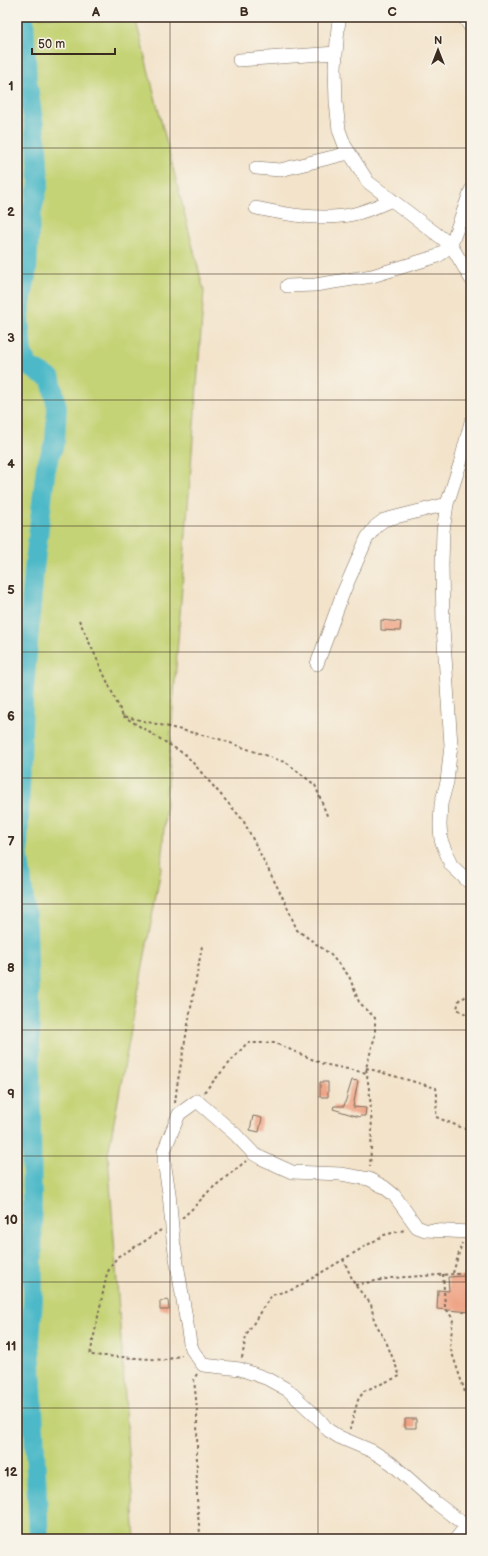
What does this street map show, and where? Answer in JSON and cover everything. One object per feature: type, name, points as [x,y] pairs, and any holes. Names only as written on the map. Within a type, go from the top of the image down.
[{"type":"street","points":[[340,17],[336,53],[336,102],[339,130],[349,153],[368,182],[451,245],[471,279]]},
{"type":"street","points":[[464,17],[471,28]]},
{"type":"street","points":[[239,60],[336,53]]},
{"type":"street","points":[[256,168],[280,170],[349,153]]},
{"type":"street","points":[[287,286],[315,285],[372,276],[438,256],[451,245],[471,190]]},
{"type":"street","points":[[256,208],[289,216],[311,218],[353,214],[366,211],[392,200]]},
{"type":"street","points":[[471,422],[460,464],[447,504],[443,531],[443,627],[451,746],[440,825],[445,851],[452,865],[471,884]]},
{"type":"street","points":[[318,664],[343,593],[367,538],[376,526],[384,520],[447,504]]},
{"type":"street","points":[[456,1539],[468,1527],[436,1503],[391,1463],[372,1451],[338,1437],[328,1430],[320,1420],[288,1390],[268,1379],[240,1370],[202,1365],[190,1343],[171,1223],[169,1193],[164,1170],[164,1151],[179,1114],[197,1100],[235,1134],[254,1154],[292,1172],[340,1174],[369,1179],[384,1187],[394,1195],[417,1227],[425,1230],[468,1232]]},
{"type":"path","points":[[17,506],[22,511]]},
{"type":"path","points":[[79,620],[123,716],[186,755],[243,820],[285,902],[297,930],[330,954],[349,976],[359,1002],[376,1018],[375,1036],[366,1068],[370,1096],[372,1130],[369,1179]]},
{"type":"path","points":[[123,716],[219,739],[287,763],[315,784],[328,818]]},
{"type":"path","points":[[179,1114],[175,1108],[177,1086],[202,946]]},
{"type":"path","points":[[471,994],[459,1000],[457,1009],[471,1016]]},
{"type":"path","points":[[197,1100],[248,1043],[274,1043],[323,1064],[367,1073]]},
{"type":"path","points":[[366,1068],[436,1088],[438,1095],[436,1117],[470,1131]]},
{"type":"path","points":[[471,1117],[471,1175]]},
{"type":"path","points":[[193,1351],[166,1360],[90,1355],[107,1273],[118,1257],[171,1223],[184,1217],[210,1190],[254,1154]]},
{"type":"path","points":[[240,1370],[246,1336],[272,1295],[294,1289],[384,1235],[417,1227]]},
{"type":"path","points":[[453,1274],[468,1232]]},
{"type":"path","points":[[343,1259],[355,1285],[371,1304],[374,1320],[387,1344],[400,1376],[364,1391],[358,1400],[347,1440]]},
{"type":"path","points":[[355,1285],[391,1278],[471,1273]]},
{"type":"path","points":[[444,1274],[445,1307],[453,1319],[450,1347],[471,1410]]},
{"type":"path","points":[[201,1539],[197,1514],[196,1469],[198,1414],[194,1379],[202,1365]]},
{"type":"green space","points":[[17,17],[135,17],[204,291],[161,869],[108,1154],[135,1539],[17,1539]]},
{"type":"building","points":[[381,620],[401,622],[400,631],[381,630]]},
{"type":"building","points":[[352,1080],[358,1081],[353,1107],[366,1108],[365,1116],[359,1117],[333,1109],[334,1106],[344,1106]]},
{"type":"building","points":[[320,1082],[328,1082],[328,1097],[320,1097]]},
{"type":"building","points":[[253,1116],[262,1118],[259,1132],[250,1130]]},
{"type":"building","points":[[464,1276],[464,1280],[471,1279],[471,1312],[437,1309],[438,1290],[449,1291],[448,1277]]},
{"type":"building","points":[[168,1300],[169,1310],[160,1310],[160,1301]]},
{"type":"building","points":[[405,1419],[416,1419],[416,1428],[405,1428]]},
{"type":"waterway","points":[[24,17],[27,79],[37,147],[39,183],[32,210],[27,270],[19,316],[22,352],[28,366],[51,379],[57,408],[55,441],[46,467],[34,570],[23,702],[18,848],[27,927],[30,1033],[33,1300],[30,1341],[39,1539]]}]
